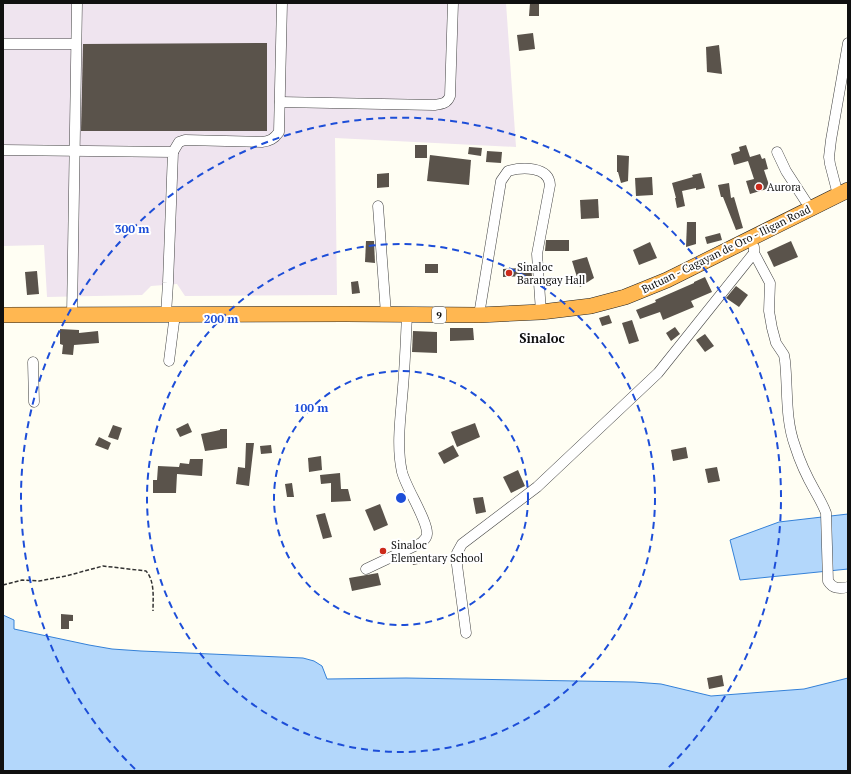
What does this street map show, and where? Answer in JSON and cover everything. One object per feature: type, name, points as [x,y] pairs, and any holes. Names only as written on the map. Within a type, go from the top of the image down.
[{"type":"highway","name":"Butuan - Cagayan de Oro - Iligan Road","points":[[3,315],[479,315],[541,312],[591,306],[624,297],[667,280],[843,192]]},
{"type":"street","points":[[72,315],[77,3]]},
{"type":"street","points":[[169,360],[171,314],[168,283],[173,152],[179,142],[190,139],[255,142],[270,141],[276,137],[279,132],[282,3]]},
{"type":"street","points":[[280,102],[434,106],[443,104],[448,101],[450,96],[452,3]]},
{"type":"street","points":[[843,192],[830,164],[829,156],[848,42]]},
{"type":"street","points":[[3,44],[76,44]]},
{"type":"street","points":[[3,150],[173,152]]},
{"type":"street","points":[[778,152],[786,171],[810,208]]},
{"type":"street","points":[[479,315],[501,181],[508,171],[515,169],[539,171],[550,180],[537,254],[541,312]]},
{"type":"street","points":[[378,206],[386,314]]},
{"type":"street","points":[[753,237],[754,253],[770,283],[769,311],[776,343],[784,356],[785,361],[789,423],[794,445],[805,472],[823,503],[826,513],[828,581],[836,588],[848,587]]},
{"type":"street","points":[[466,633],[456,565],[458,553],[462,544],[537,487],[653,378],[754,253]]},
{"type":"street","points":[[366,569],[421,543],[426,539],[427,533],[426,525],[402,472],[400,454],[400,425],[407,314]]},
{"type":"street","points":[[33,362],[34,402]]},
{"type":"path","points":[[3,585],[22,580],[39,581],[103,566],[146,571],[150,575],[152,584],[153,611]]},
{"type":"shaded area","points":[[3,3],[506,3],[516,147],[335,138],[337,295],[185,296],[177,284],[151,286],[142,295],[47,297],[44,245],[3,246]]},
{"type":"water","points":[[848,514],[848,569],[740,580],[730,540],[779,522]]},
{"type":"water","points":[[3,615],[14,620],[14,629],[112,649],[303,658],[314,661],[322,666],[327,679],[406,678],[634,682],[661,684],[711,696],[804,689],[848,678],[848,771],[3,771]]},
{"type":"building","points":[[530,3],[539,3],[539,16],[529,16]]},
{"type":"building","points":[[533,33],[535,49],[519,51],[517,35]]},
{"type":"building","points":[[267,43],[267,131],[81,131],[83,44]]},
{"type":"building","points":[[719,45],[722,74],[707,72],[706,47]]},
{"type":"building","points":[[415,145],[427,145],[427,158],[415,158]]},
{"type":"building","points":[[746,145],[750,157],[760,154],[762,159],[765,158],[768,169],[764,170],[770,188],[750,194],[746,181],[754,179],[748,161],[734,165],[731,154],[740,151],[739,147]]},
{"type":"building","points":[[469,147],[482,148],[481,156],[468,154]]},
{"type":"building","points":[[487,151],[502,152],[501,163],[486,162]]},
{"type":"building","points":[[430,155],[471,160],[469,185],[427,181]]},
{"type":"building","points":[[617,155],[629,156],[628,181],[621,183],[617,172]]},
{"type":"building","points":[[389,173],[389,187],[377,188],[377,174]]},
{"type":"building","points":[[701,173],[705,188],[682,191],[685,206],[677,208],[672,183]]},
{"type":"building","points":[[652,177],[653,195],[636,196],[635,178]]},
{"type":"building","points":[[729,183],[731,198],[734,197],[743,228],[736,230],[723,197],[721,197],[718,185]]},
{"type":"building","points":[[598,199],[599,218],[581,219],[580,200]]},
{"type":"building","points":[[687,222],[696,222],[696,244],[686,247]]},
{"type":"building","points":[[720,233],[722,240],[707,244],[705,237]]},
{"type":"building","points":[[546,240],[569,240],[569,251],[545,251]]},
{"type":"building","points":[[366,241],[374,241],[375,263],[365,262]]},
{"type":"building","points":[[791,241],[798,257],[774,267],[767,252]]},
{"type":"building","points":[[650,242],[657,258],[639,265],[633,250]]},
{"type":"building","points":[[587,257],[594,278],[580,287],[572,261]]},
{"type":"building","points":[[425,264],[438,264],[438,273],[425,273]]},
{"type":"building","points":[[531,268],[532,276],[503,277],[503,269]]},
{"type":"building","points":[[37,271],[39,294],[27,295],[25,272]]},
{"type":"building","points":[[705,277],[712,292],[691,301],[694,307],[663,320],[660,312],[640,319],[636,310],[656,302],[655,300]]},
{"type":"building","points":[[358,281],[360,293],[352,294],[351,282]]},
{"type":"building","points":[[736,286],[748,295],[739,307],[726,298]]},
{"type":"building","points":[[609,315],[612,323],[602,326],[599,318]]},
{"type":"building","points":[[632,320],[639,341],[629,344],[622,323]]},
{"type":"building","points":[[675,327],[680,334],[671,341],[666,333]]},
{"type":"building","points":[[450,328],[473,328],[474,340],[450,341]]},
{"type":"building","points":[[60,329],[79,330],[79,333],[98,331],[99,343],[74,345],[73,355],[62,354],[63,345],[60,344]]},
{"type":"building","points":[[413,331],[437,332],[437,353],[412,352]]},
{"type":"building","points":[[705,334],[714,346],[705,352],[696,340]]},
{"type":"building","points":[[188,423],[192,432],[180,437],[176,429]]},
{"type":"building","points":[[475,423],[480,437],[457,447],[451,432]]},
{"type":"building","points":[[113,425],[122,428],[118,440],[108,437]]},
{"type":"building","points":[[220,429],[227,429],[227,448],[205,451],[201,434]]},
{"type":"building","points":[[99,437],[111,443],[108,450],[95,445]]},
{"type":"building","points":[[246,443],[254,443],[249,486],[236,484],[238,467],[245,468]]},
{"type":"building","points":[[271,445],[272,453],[261,454],[260,446]]},
{"type":"building","points":[[453,445],[459,456],[444,464],[438,453]]},
{"type":"building","points":[[686,447],[688,458],[673,461],[671,450]]},
{"type":"building","points":[[321,456],[322,470],[309,472],[308,458]]},
{"type":"building","points":[[190,459],[203,459],[202,476],[177,474],[176,493],[153,493],[153,480],[157,480],[158,466],[179,467],[180,463],[189,464]]},
{"type":"building","points":[[717,467],[720,481],[708,483],[705,469]]},
{"type":"building","points":[[518,470],[525,486],[511,493],[503,477]]},
{"type":"building","points":[[340,473],[341,489],[348,489],[351,501],[331,502],[331,483],[321,484],[320,475]]},
{"type":"building","points":[[292,483],[294,497],[287,497],[285,484]]},
{"type":"building","points":[[483,497],[486,512],[476,514],[473,498]]},
{"type":"building","points":[[380,504],[388,525],[374,531],[365,510]]},
{"type":"building","points":[[325,513],[332,537],[323,539],[316,515]]},
{"type":"building","points":[[431,554],[433,561],[413,565],[411,558]]},
{"type":"building","points":[[378,573],[381,585],[352,591],[349,578]]},
{"type":"building","points":[[61,614],[73,615],[73,621],[69,621],[69,629],[61,629]]},
{"type":"building","points":[[722,675],[724,686],[709,689],[707,678]]},
{"type":"place","name":"Aurora","points":[[759,187]]},
{"type":"place","name":"Sinaloc Barangay Hall","points":[[509,273]]},
{"type":"place","name":"Sinaloc Elementary School","points":[[383,551]]},
{"type":"district","name":"Sinaloc","points":[[542,338]]}]
